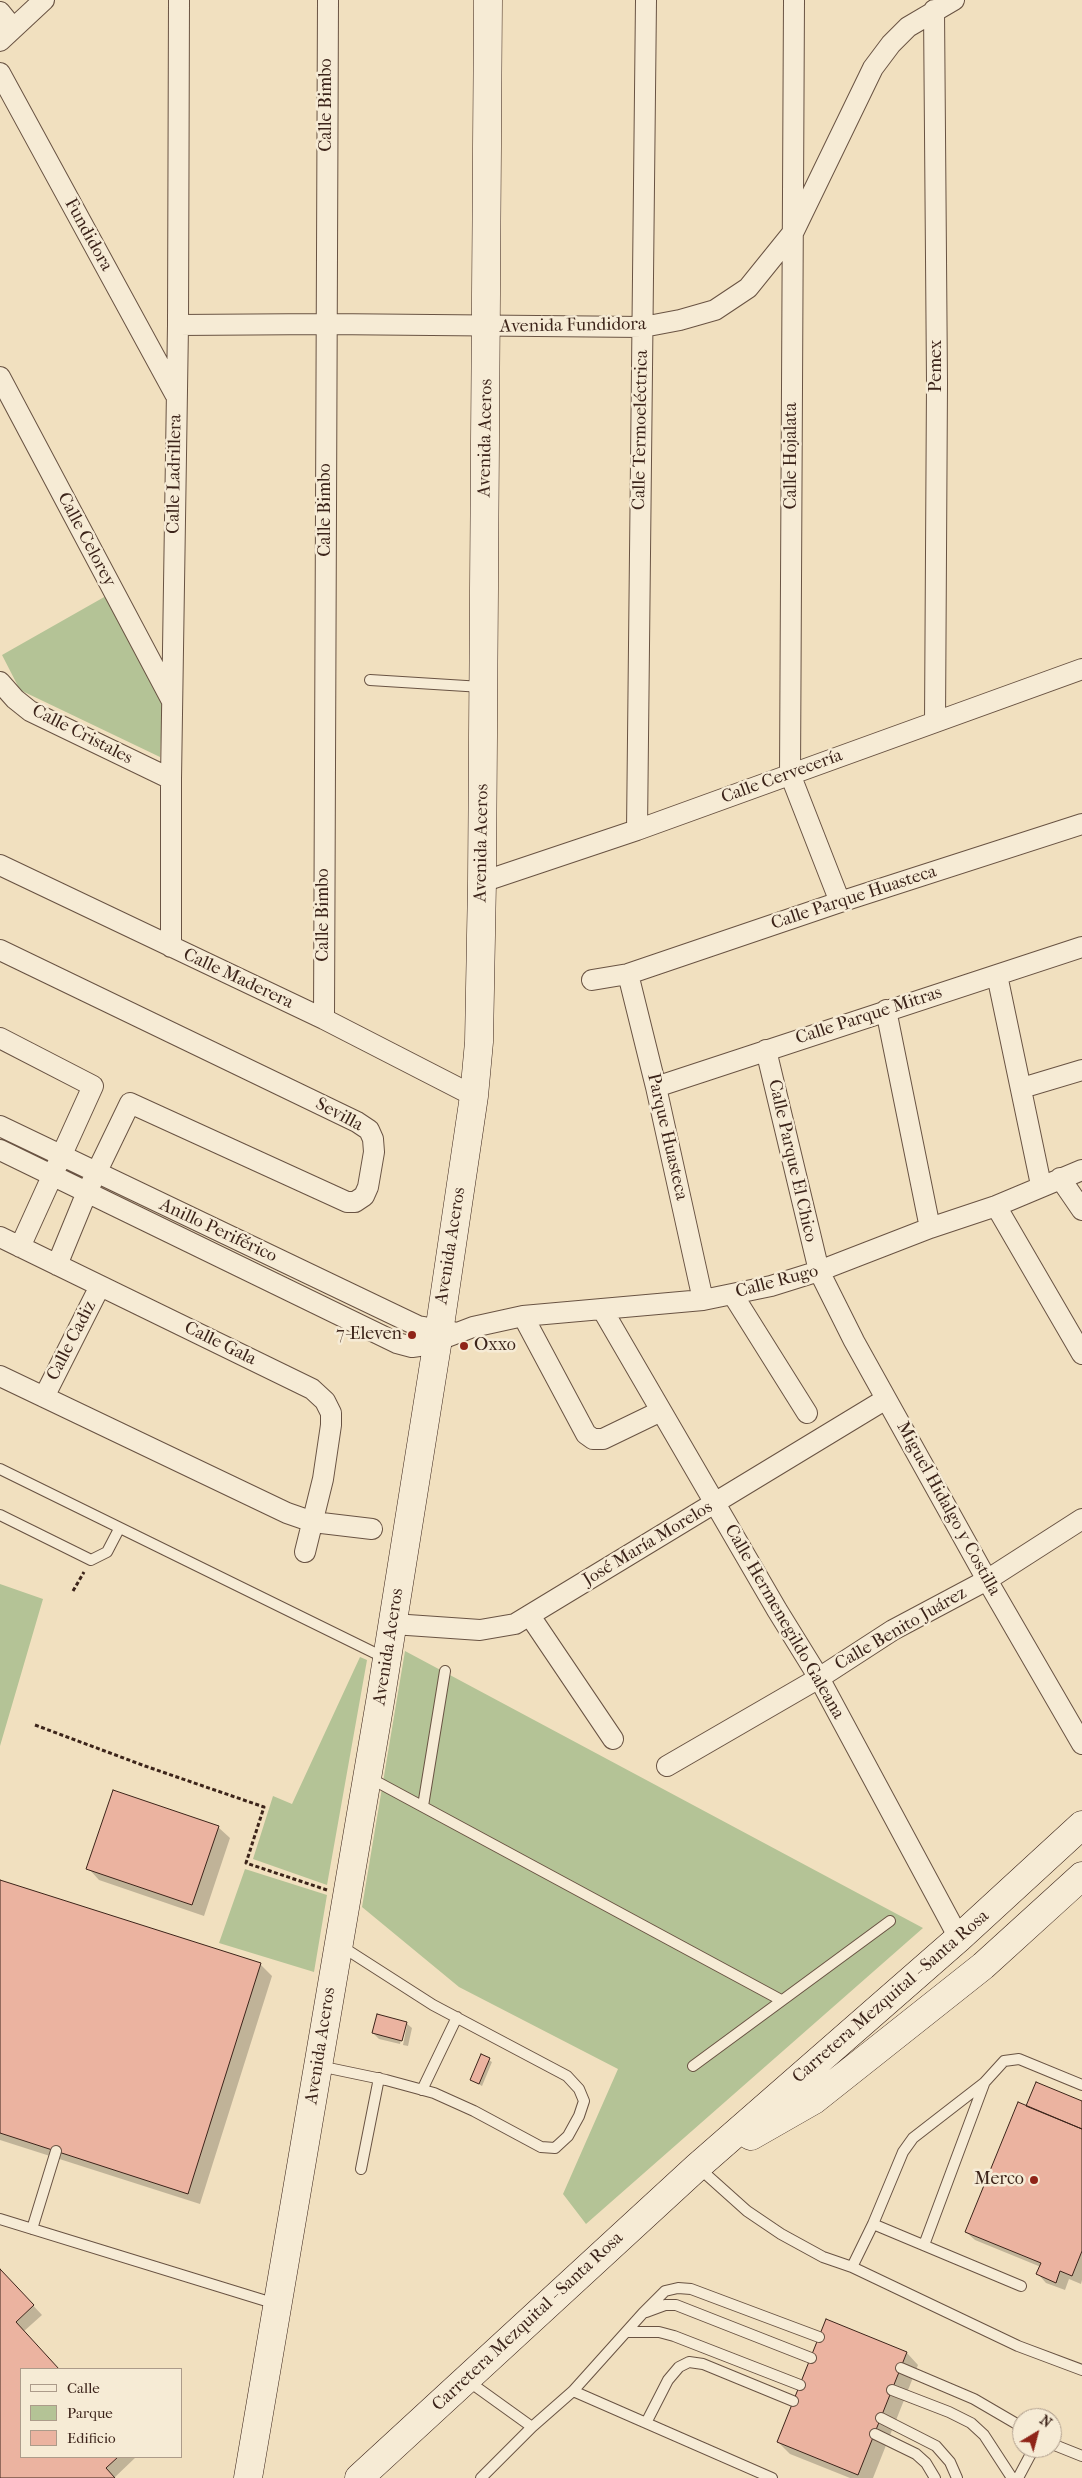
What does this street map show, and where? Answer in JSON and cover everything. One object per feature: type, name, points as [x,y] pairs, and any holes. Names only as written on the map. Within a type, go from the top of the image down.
[{"type":"street","points":[[0,12],[7,35],[44,0]]},
{"type":"street","name":"Calle Ladrillera","points":[[171,947],[170,779],[178,325],[179,0]]},
{"type":"street","name":"Calle Bimbo","points":[[324,1019],[328,0]]},
{"type":"street","name":"Avenida Aceros","points":[[248,2478],[386,1658],[445,1334],[474,1096],[479,1042],[482,882],[488,0]]},
{"type":"street","name":"Calle Termoeléctrica","points":[[637,830],[646,0]]},
{"type":"street","name":"Calle Hojalata","points":[[794,0],[790,774],[840,902]]},
{"type":"street","name":"Avenida Fundidora","points":[[178,325],[326,324],[643,327],[680,320],[715,310],[748,288],[794,231],[873,68],[908,27],[954,0]]},
{"type":"street","name":"Pemex","points":[[934,10],[937,383],[935,722]]},
{"type":"street","name":"Fundidora","points":[[0,73],[176,396]]},
{"type":"street","name":"Calle Celorey","points":[[0,377],[172,703]]},
{"type":"street","name":"Calle Cervecería","points":[[482,882],[637,830],[1082,670]]},
{"type":"street","name":"Calle Cristales","points":[[0,682],[15,699],[30,711],[170,779]]},
{"type":"street","name":"Calle Parque Huasteca","points":[[592,980],[628,974],[840,902],[1082,824]]},
{"type":"street","name":"Calle Maderera","points":[[0,865],[324,1019],[474,1096]]},
{"type":"street","name":"Calle Parque Mitras","points":[[656,1087],[1082,947]]},
{"type":"street","name":"Sevilla","points":[[0,950],[357,1122],[369,1130],[373,1139],[374,1152],[368,1187],[355,1202],[347,1202],[130,1103],[97,1173]]},
{"type":"street","name":"Parque Huasteca","points":[[628,974],[656,1087],[704,1300]]},
{"type":"street","points":[[997,976],[1041,1185]]},
{"type":"street","points":[[886,1010],[930,1228]]},
{"type":"street","points":[[0,1038],[93,1086],[20,1247]]},
{"type":"street","name":"Calle Parque El Chico","points":[[766,1050],[819,1271]]},
{"type":"street","points":[[1022,1088],[1082,1070]]},
{"type":"street","name":"Anillo Periférico","points":[[0,1126],[418,1326],[445,1334]]},
{"type":"street","name":"Anillo Periférico","points":[[0,1150],[397,1343],[412,1347],[445,1334]]},
{"type":"street","name":"Calle Rugo","points":[[445,1334],[523,1316],[704,1300],[733,1294],[819,1271],[930,1228],[996,1206],[1041,1185],[1082,1170]]},
{"type":"street","points":[[56,1265],[97,1173]]},
{"type":"street","points":[[1060,1178],[1082,1210]]},
{"type":"street","points":[[996,1206],[1082,1354]]},
{"type":"street","name":"Calle Gala","points":[[0,1237],[312,1389],[325,1401],[331,1413],[331,1425],[313,1522],[305,1552]]},
{"type":"street","name":"Miguel Hidalgo y Costilla","points":[[819,1271],[886,1399],[987,1580],[1082,1744]]},
{"type":"street","points":[[321,1305],[331,1284]]},
{"type":"street","name":"Calle Cadiz","points":[[44,1397],[100,1286]]},
{"type":"street","points":[[733,1294],[806,1413]]},
{"type":"street","name":"Calle Hermenegildo Galeana","points":[[602,1309],[777,1610],[819,1678],[959,1938]]},
{"type":"street","points":[[523,1316],[586,1434],[593,1438],[603,1439],[661,1411]]},
{"type":"street","points":[[0,1376],[288,1513],[313,1522],[372,1529]]},
{"type":"street","name":"José María Morelos","points":[[392,1624],[480,1630],[498,1629],[515,1624],[886,1399]]},
{"type":"street","name":"Calle Benito Juárez","points":[[667,1766],[819,1678],[893,1630],[987,1580],[1082,1520]]},
{"type":"street","points":[[530,1616],[613,1739]]},
{"type":"street","name":"Carretera Mezquital - Santa Rosa","points":[[359,2478],[697,2167],[959,1938],[1082,1825]]},
{"type":"street","name":"Carretera Mezquital - Santa Rosa","points":[[697,2167],[814,2100],[983,1966],[1082,1876]]},
{"type":"lane","points":[[370,680],[483,687]]},
{"type":"lane","points":[[0,1469],[119,1529],[386,1658]]},
{"type":"lane","points":[[0,1515],[91,1560],[107,1552],[119,1529]]},
{"type":"lane","points":[[423,1806],[445,1671]]},
{"type":"lane","points":[[367,1776],[781,2000]]},
{"type":"lane","points":[[693,2066],[890,1920]]},
{"type":"lane","points":[[318,2066],[380,2078],[422,2090],[474,2111],[541,2147],[555,2148],[568,2136],[579,2116],[584,2100],[579,2089],[568,2076],[457,2018],[338,1944]]},
{"type":"lane","points":[[422,2090],[457,2018]]},
{"type":"lane","points":[[852,2267],[873,2224],[903,2152],[913,2138],[984,2083],[1004,2061],[1019,2059],[1082,2085]]},
{"type":"lane","points":[[361,2169],[380,2078]]},
{"type":"lane","points":[[924,2245],[984,2083]]},
{"type":"lane","points":[[32,2229],[56,2151]]},
{"type":"lane","points":[[697,2167],[747,2211],[781,2234],[823,2257],[852,2267],[1018,2346],[1082,2370]]},
{"type":"lane","points":[[0,2219],[277,2305]]},
{"type":"lane","points":[[873,2224],[1022,2286]]},
{"type":"lane","points":[[480,2478],[532,2427],[574,2391],[643,2313],[665,2292],[678,2288],[691,2289],[819,2337]]},
{"type":"lane","points":[[643,2313],[665,2305],[676,2305],[811,2358]]},
{"type":"lane","points":[[626,2332],[658,2332],[674,2336],[800,2385]]},
{"type":"lane","points":[[646,2421],[668,2380],[680,2367],[689,2362],[703,2364],[794,2401]]},
{"type":"lane","points":[[901,2368],[974,2399],[1012,2421]]},
{"type":"lane","points":[[465,2379],[532,2427]]},
{"type":"lane","points":[[892,2390],[950,2412],[971,2423],[984,2435],[1012,2478]]},
{"type":"lane","points":[[574,2391],[772,2478]]},
{"type":"lane","points":[[881,2418],[936,2446],[947,2458],[957,2478]]},
{"type":"lane","points":[[875,2434],[916,2454],[926,2463],[934,2478]]},
{"type":"lane","points":[[1062,2448],[1082,2456]]},
{"type":"lane","points":[[1018,2478],[1029,2458]]},
{"type":"path","points":[[73,1591],[91,1560]]},
{"type":"path","points":[[36,1725],[145,1766],[264,1807],[246,1863],[346,1896]]},
{"type":"green space","points":[[106,596],[163,699],[160,757],[20,690],[2,655]]},
{"type":"green space","points":[[0,1584],[43,1599],[0,1746]]},
{"type":"green space","points":[[405,1651],[923,1928],[586,2224],[563,2194],[618,2069],[459,1987],[362,1907]]},
{"type":"green space","points":[[360,1657],[367,1660],[327,1885],[253,1859],[273,1796],[292,1804]]},
{"type":"green space","points":[[245,1869],[327,1895],[314,1972],[219,1943]]},
{"type":"building","points":[[113,1790],[219,1826],[192,1905],[86,1869]]},
{"type":"building","points":[[0,1880],[261,1963],[188,2194],[0,2133]]},
{"type":"building","points":[[377,2014],[407,2022],[402,2041],[372,2033]]},
{"type":"building","points":[[481,2054],[490,2058],[479,2084],[470,2080]]},
{"type":"building","points":[[1036,2082],[1082,2101],[1082,2129],[1026,2106]]},
{"type":"building","name":"Merco","points":[[1018,2102],[1082,2129],[1082,2251],[1072,2276],[1060,2271],[1056,2283],[1036,2274],[1041,2263],[965,2232]]},
{"type":"building","points":[[0,2269],[34,2305],[16,2322],[58,2368],[20,2368],[20,2458],[117,2458],[106,2468],[115,2478],[0,2478]]},
{"type":"building","points":[[826,2319],[907,2352],[858,2475],[777,2442]]},
{"type":"place","name":"7-Eleven","points":[[412,1335]]},
{"type":"place","name":"Oxxo","points":[[464,1346]]},
{"type":"place","name":"Merco","points":[[1034,2180]]}]
